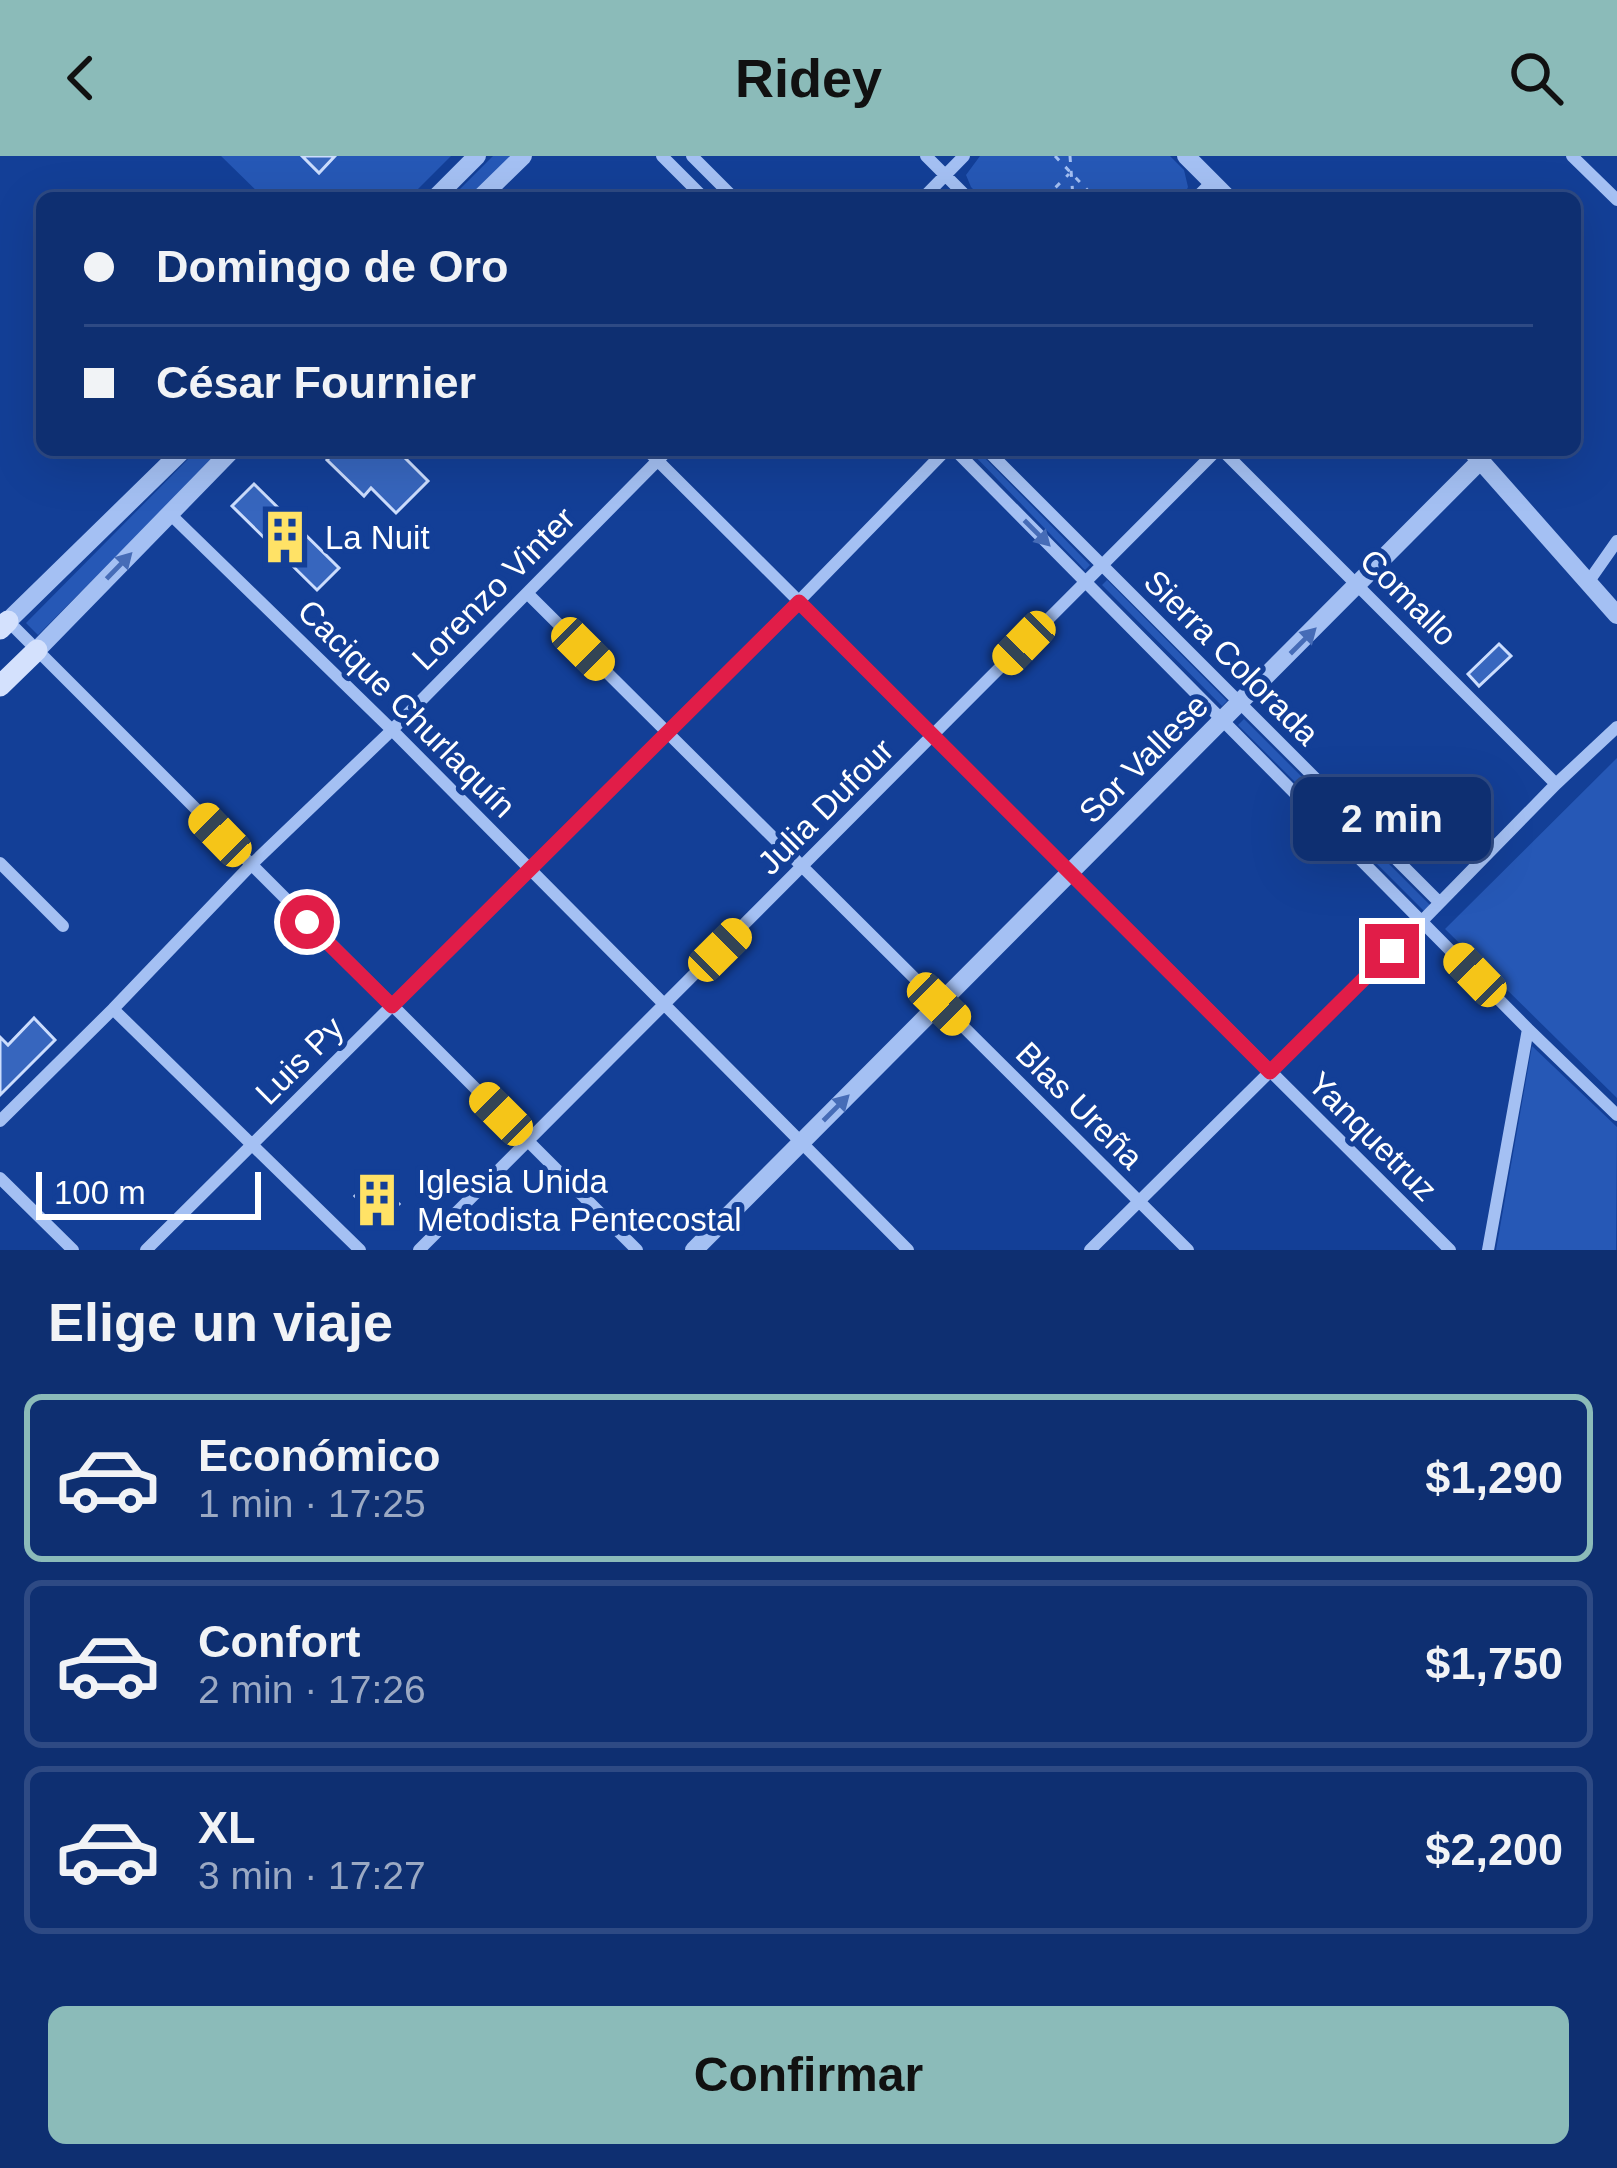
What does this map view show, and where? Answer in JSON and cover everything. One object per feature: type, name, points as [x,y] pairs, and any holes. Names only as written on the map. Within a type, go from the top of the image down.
[{"type":"main road","points":[[0,686],[37,650]]},
{"type":"street","points":[[440,192],[477,156]]},
{"type":"street","points":[[486,192],[523,156]]},
{"type":"street","points":[[662,156],[698,192]]},
{"type":"street","points":[[692,156],[728,192]]},
{"type":"street","points":[[926,156],[962,192]]},
{"type":"street","points":[[929,192],[964,156]]},
{"type":"street","points":[[1186,156],[1222,192]]},
{"type":"street","points":[[1572,156],[1617,200]]},
{"type":"street","points":[[1202,192],[1212,182]]},
{"type":"street","points":[[177,456],[4,625],[37,650],[637,1250]]},
{"type":"street","points":[[37,650],[226,456]]},
{"type":"street","name":"Lorenzo Vinter","points":[[0,1121],[392,730],[656,456]]},
{"type":"street","name":"Yanquetruz","points":[[660,456],[799,602],[1450,1250]]},
{"type":"street","name":"Luis Py","points":[[146,1250],[945,456]]},
{"type":"street","name":"Sierra Colorada","points":[[957,456],[1617,1115]]},
{"type":"street","name":"Sierra Colorada","points":[[993,456],[1439,902]]},
{"type":"street","name":"Julia Dufour","points":[[419,1250],[1084,580],[1214,456]]},
{"type":"street","name":"Comallo","points":[[1226,456],[1556,784]]},
{"type":"street","name":"Sor Vallese","points":[[694,1250],[1359,584],[1475,456]]},
{"type":"street","points":[[1477,456],[1617,615]]},
{"type":"street","name":"Cacique Churlaquín","points":[[170,514],[392,730],[908,1250]]},
{"type":"street","points":[[1588,581],[1617,541]]},
{"type":"street","name":"Blas Ureña","points":[[526,593],[1188,1250]]},
{"type":"street","points":[[1090,1250],[1617,728]]},
{"type":"street","points":[[0,863],[63,926]]},
{"type":"street","points":[[113,1009],[359,1250]]},
{"type":"street","points":[[1488,1250],[1528,1029]]},
{"type":"street","points":[[0,1178],[73,1250]]},
{"type":"path","points":[[1055,156],[1089,192]]},
{"type":"path","points":[[1070,156],[1073,192]]},
{"type":"path","points":[[1051,192],[1071,172]]},
{"type":"shaded area","points":[[221,156],[451,156],[415,192],[258,192]]},
{"type":"shaded area","points":[[493,156],[516,156],[480,192],[457,192]]},
{"type":"shaded area","points":[[980,156],[1170,156],[1184,170],[1188,187],[1186,192],[976,192],[966,175]]},
{"type":"shaded area","points":[[191,456],[216,456],[38,635],[26,623]]},
{"type":"shaded area","points":[[975,456],[983,456],[1090,565],[1085,570]]},
{"type":"shaded area","points":[[1107,580],[1227,701],[1222,706],[1102,585]]},
{"type":"shaded area","points":[[1244,719],[1430,905],[1424,911],[1238,725]]},
{"type":"shaded area","points":[[1617,758],[1617,1098],[1445,929]]},
{"type":"shaded area","points":[[1532,1046],[1617,1127],[1616,1250],[1496,1250]]},
{"type":"building","points":[[302,156],[335,156],[319,173]]},
{"type":"building","points":[[331,456],[403,456],[428,481],[396,513],[371,488],[364,496],[327,460]]},
{"type":"building","name":"La Nuit","points":[[254,484],[339,568],[317,590],[232,506]]},
{"type":"building","points":[[1499,644],[1511,656],[1479,686],[1468,674]]},
{"type":"building","points":[[34,1018],[55,1040],[0,1095],[0,1037],[8,1045]]},
{"type":"building","name":"Iglesia Unida Metodista Pentecostal","points":[[374,1178],[399,1204],[380,1222],[355,1196]]},
{"type":"place","name":"La Nuit","points":[[285,537]]},
{"type":"place","name":"Iglesia Unida Metodista Pentecostal","points":[[377,1200]]},
{"type":"route","points":[[307,922],[392,1006],[799,602],[1270,1072],[1392,951]]}]
